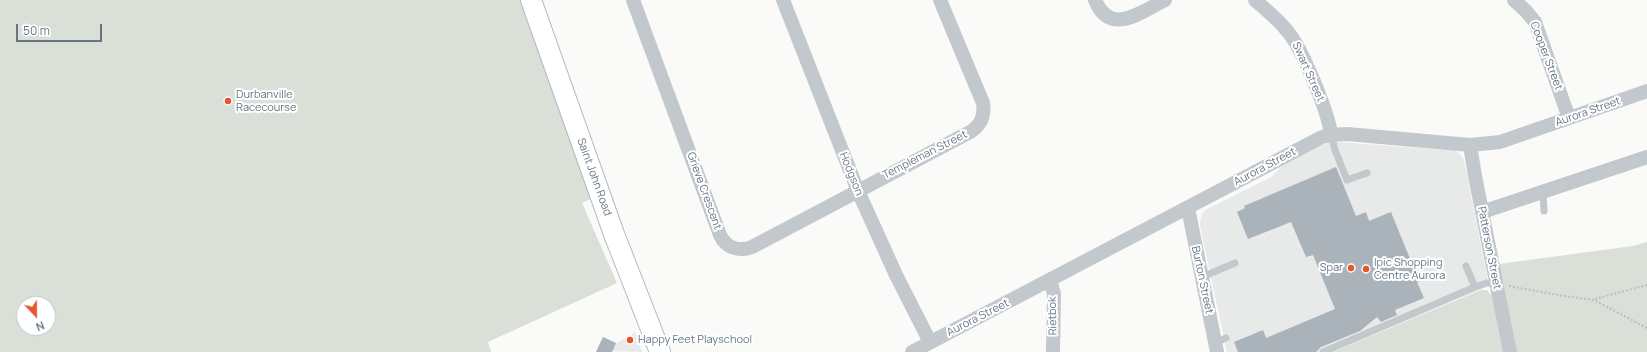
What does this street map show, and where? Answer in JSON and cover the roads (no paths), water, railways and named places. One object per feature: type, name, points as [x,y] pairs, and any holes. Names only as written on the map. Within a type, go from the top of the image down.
[{"type":"main road","name":"Saint John Road","points":[[531,0],[614,234],[660,352]]},
{"type":"street","name":"Grieve Crescent","points":[[633,0],[720,235],[725,243],[734,248],[746,249],[858,190]]},
{"type":"street","name":"Hodgson","points":[[783,0],[858,190],[896,275],[930,342]]},
{"type":"street","name":"Templeman Street","points":[[858,190],[970,132],[978,126],[983,117],[983,103],[940,0]]},
{"type":"street","points":[[1095,0],[1100,12],[1112,19],[1123,20],[1165,0]]},
{"type":"street","name":"Swart Street","points":[[1255,0],[1285,28],[1296,44],[1325,111],[1330,125],[1331,135]]},
{"type":"street","name":"Cooper Street","points":[[1514,0],[1535,22],[1569,118]]},
{"type":"street","name":"Aurora Street","points":[[912,352],[1322,137],[1348,134],[1470,145],[1488,144],[1500,142],[1647,91]]},
{"type":"street","name":"Patterson Street","points":[[1470,145],[1510,352]]},
{"type":"street","points":[[1482,212],[1647,157]]},
{"type":"street","name":"Burton Street","points":[[1188,208],[1202,277],[1219,344]]},
{"type":"street","name":"Rietbok","points":[[1050,280],[1054,294],[1053,352]]},
{"type":"lane","points":[[1331,135],[1335,150],[1347,180],[1367,173]]},
{"type":"lane","points":[[1543,192],[1544,211]]},
{"type":"lane","points":[[1202,277],[1235,263]]},
{"type":"lane","points":[[1466,266],[1474,287]]},
{"type":"lane","points":[[1323,352],[1474,287],[1487,283],[1496,283]]},
{"type":"place","name":"Durbanville Racecourse","points":[[228,101]]},
{"type":"place","name":"Spar","points":[[1351,268]]},
{"type":"place","name":"Ipic Shopping Centre Aurora","points":[[1366,269]]},
{"type":"place","name":"Happy Feet Playschool","points":[[630,340]]}]
